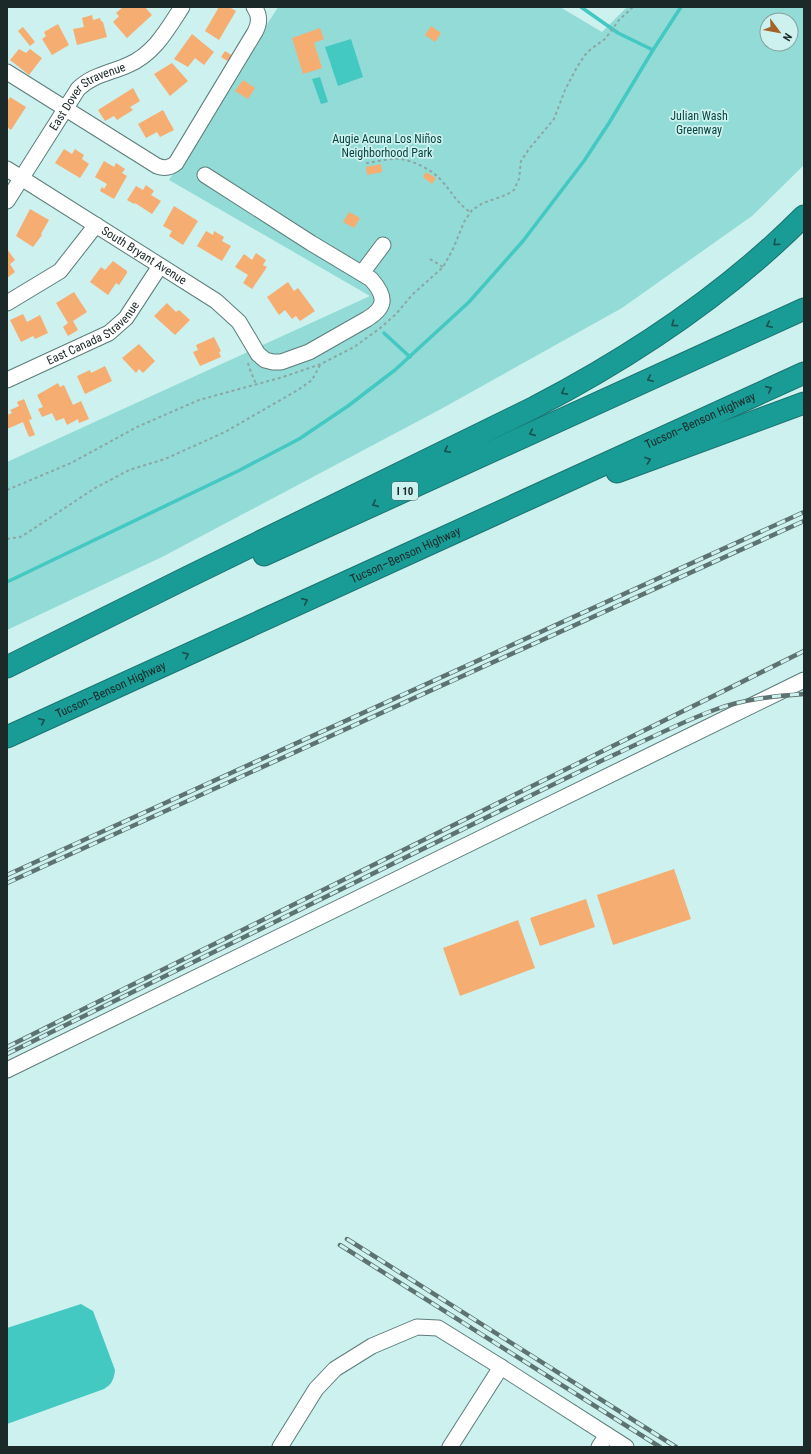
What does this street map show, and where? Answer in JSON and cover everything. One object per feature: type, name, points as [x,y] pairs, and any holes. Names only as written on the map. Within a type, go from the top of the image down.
[{"type":"highway","points":[[7,667],[581,384],[626,357],[696,308],[752,264],[804,216]]},
{"type":"highway","name":"I 10","points":[[7,673],[804,309]]},
{"type":"highway","name":"Tucson–Benson Highway","points":[[7,737],[466,526],[804,373]]},
{"type":"highway","points":[[466,526],[804,403]]},
{"type":"street","name":"East Dover Stravenue","points":[[7,201],[78,89],[85,82],[100,74],[128,65],[152,49],[161,39],[182,7]]},
{"type":"street","points":[[7,72],[157,166],[163,168],[172,166],[176,162],[256,32],[258,17],[254,7]]},
{"type":"street","name":"South Bryant Avenue","points":[[7,169],[216,301],[239,322],[258,354],[265,360],[281,362],[296,358],[376,314],[383,301],[382,294],[374,282],[362,273]]},
{"type":"street","points":[[205,174],[305,239],[362,273],[383,245]]},
{"type":"street","points":[[7,303],[60,271],[96,225]]},
{"type":"street","name":"East Canada Stravenue","points":[[7,380],[109,333],[118,326],[132,309],[160,266]]},
{"type":"street","points":[[7,1070],[804,680]]},
{"type":"street","points":[[280,1447],[316,1389],[335,1370],[372,1346],[417,1327],[438,1328],[501,1367],[603,1441],[626,1447]]},
{"type":"street","points":[[450,1447],[501,1367]]},
{"type":"path","points":[[7,490],[71,463],[137,427],[199,400],[283,377],[320,364],[354,347],[379,329],[396,314],[412,295],[443,267],[451,255],[464,222],[470,212],[483,203],[509,194],[514,190],[519,179],[521,161],[554,118],[576,67],[591,48],[605,39],[619,20],[633,7]]},
{"type":"path","points":[[366,163],[399,159],[417,164],[435,174],[453,196],[470,212]]},
{"type":"path","points":[[430,259],[443,267]]},
{"type":"path","points":[[7,539],[20,537],[95,488],[129,470],[165,459],[231,428],[298,390],[312,380],[320,364]]},
{"type":"green space","name":"Julian Wash Greenway","points":[[278,7],[560,7],[602,32],[627,7],[804,7],[804,165],[752,216],[622,308],[441,409],[162,557],[7,630],[7,462],[370,296],[169,180]]},
{"type":"shaded area","points":[[351,39],[363,77],[338,86],[325,47]]},
{"type":"shaded area","points":[[320,77],[328,102],[321,104],[312,79]]},
{"type":"shaded area","points":[[81,1304],[93,1311],[115,1370],[112,1381],[104,1389],[7,1424],[7,1328]]},
{"type":"building","points":[[123,7],[145,7],[152,15],[127,38],[113,22],[119,16],[116,13]]},
{"type":"building","points":[[219,7],[229,7],[236,11],[219,40],[205,31]]},
{"type":"building","points":[[92,15],[93,20],[100,18],[103,22],[107,37],[77,45],[73,29],[84,27],[82,18]]},
{"type":"building","points":[[58,24],[69,45],[52,55],[42,39],[46,36],[44,32]]},
{"type":"building","points":[[431,26],[441,33],[435,42],[425,35]]},
{"type":"building","points":[[23,27],[35,42],[30,46],[18,31]]},
{"type":"building","points":[[320,28],[324,39],[314,43],[322,68],[303,74],[292,38]]},
{"type":"building","points":[[192,34],[214,52],[204,65],[195,58],[188,67],[174,59]]},
{"type":"building","points":[[19,49],[26,53],[30,49],[42,58],[29,75],[10,60]]},
{"type":"building","points":[[225,51],[233,56],[229,62],[221,57]]},
{"type":"building","points":[[172,63],[188,81],[170,96],[154,74]]},
{"type":"building","points":[[243,80],[255,88],[248,99],[235,91]]},
{"type":"building","points":[[133,88],[140,101],[130,107],[133,110],[117,120],[114,116],[105,121],[98,110]]},
{"type":"building","points":[[10,97],[26,107],[11,130],[7,127],[7,102]]},
{"type":"building","points":[[163,110],[174,130],[160,137],[157,132],[146,138],[138,124]]},
{"type":"building","points":[[64,149],[72,154],[75,149],[84,155],[82,159],[89,164],[80,178],[55,163]]},
{"type":"building","points":[[104,161],[114,167],[116,163],[125,169],[122,173],[127,176],[114,199],[100,191],[102,187],[104,189],[107,184],[95,177]]},
{"type":"building","points":[[381,164],[382,172],[367,175],[366,167]]},
{"type":"building","points":[[426,172],[436,178],[432,184],[423,177]]},
{"type":"building","points":[[146,185],[154,191],[151,195],[161,201],[152,214],[135,203],[134,204],[127,200],[136,186],[143,190]]},
{"type":"building","points":[[174,206],[198,221],[183,245],[169,236],[172,231],[163,226]]},
{"type":"building","points":[[30,209],[49,220],[41,234],[42,235],[33,247],[16,236]]},
{"type":"building","points":[[349,212],[360,218],[354,228],[343,222]]},
{"type":"building","points":[[206,231],[213,235],[214,231],[224,237],[222,241],[231,246],[222,261],[197,246]]},
{"type":"building","points":[[7,249],[15,260],[10,264],[15,272],[7,278]]},
{"type":"building","points":[[256,253],[266,260],[263,265],[267,267],[252,289],[243,283],[248,275],[235,267],[244,254],[252,260]]},
{"type":"building","points":[[113,261],[127,271],[127,273],[119,285],[116,283],[108,295],[90,282],[101,267],[105,270]]},
{"type":"building","points":[[288,282],[294,291],[298,288],[315,311],[300,321],[296,316],[292,319],[285,310],[279,315],[267,297]]},
{"type":"building","points":[[74,292],[87,312],[73,321],[78,330],[68,336],[63,327],[68,323],[56,303]]},
{"type":"building","points":[[167,303],[176,312],[179,310],[190,320],[175,335],[154,316]]},
{"type":"building","points":[[23,314],[27,322],[40,315],[48,333],[35,339],[33,336],[21,342],[10,320]]},
{"type":"building","points":[[214,337],[221,351],[219,352],[221,357],[200,366],[193,352],[198,350],[196,345]]},
{"type":"building","points":[[139,344],[155,361],[143,373],[139,369],[136,373],[122,358]]},
{"type":"building","points":[[105,366],[112,381],[85,394],[77,376],[90,370],[91,373]]},
{"type":"building","points":[[58,383],[60,387],[64,385],[73,405],[81,401],[89,419],[79,423],[78,419],[67,425],[64,418],[56,421],[52,413],[42,417],[38,409],[43,407],[37,395]]},
{"type":"building","points":[[24,399],[32,419],[29,420],[35,435],[29,437],[23,422],[7,429],[7,415],[12,413],[10,410],[19,406],[17,402]]},
{"type":"building","points":[[674,869],[691,919],[613,945],[597,895]]},
{"type":"building","points":[[586,899],[595,927],[540,946],[530,918]]},
{"type":"building","points":[[518,920],[535,968],[460,996],[443,948]]},
{"type":"waterway","points":[[581,7],[618,33],[653,50]]},
{"type":"waterway","points":[[7,582],[238,471],[299,439],[348,406],[395,370],[469,302],[523,241],[584,161],[681,7]]},
{"type":"waterway","points":[[384,333],[410,357]]},
{"type":"railway","points":[[7,875],[804,512]]},
{"type":"railway","points":[[7,883],[804,521]]},
{"type":"railway","points":[[7,1047],[804,651]]},
{"type":"railway","points":[[7,1054],[603,760],[674,727],[717,709],[749,700],[804,694]]},
{"type":"railway","points":[[347,1239],[676,1447]]},
{"type":"railway","points":[[340,1245],[660,1447]]},
{"type":"park label","name":"Augie Acuna Los Niños Neighborhood Park","points":[[387,146]]}]
